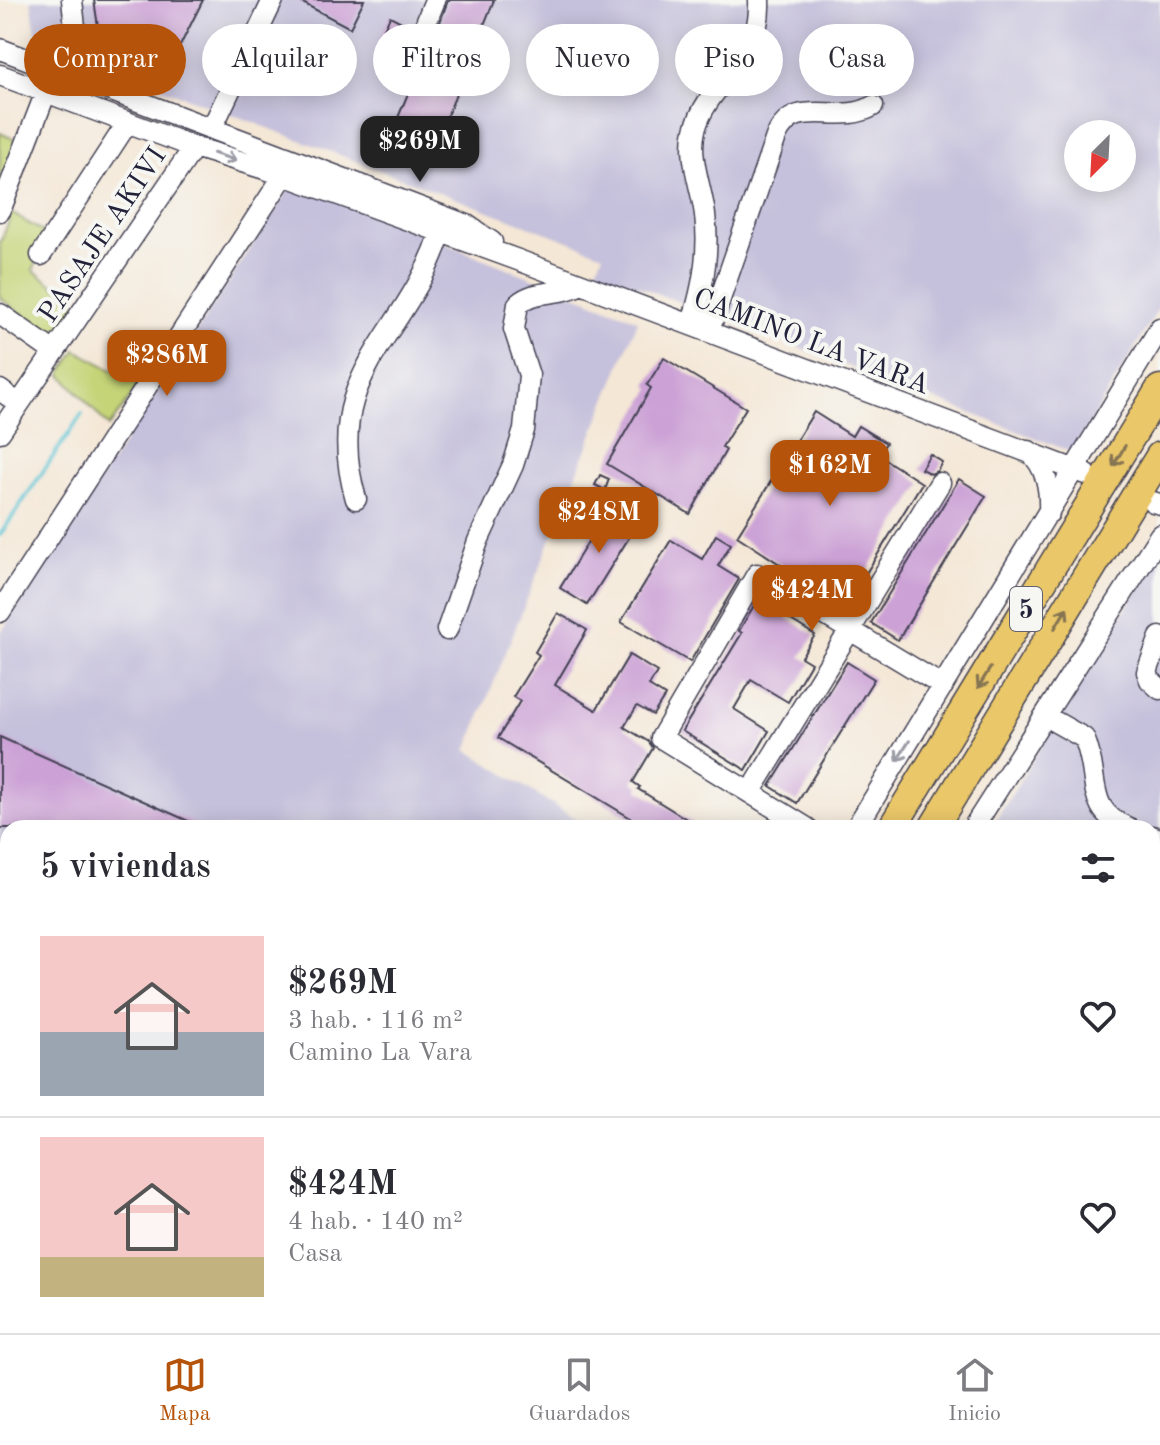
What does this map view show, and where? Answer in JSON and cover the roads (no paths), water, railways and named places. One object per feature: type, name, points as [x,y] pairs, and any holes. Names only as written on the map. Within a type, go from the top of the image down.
[{"type":"highway","name":"5","points":[[897,820],[1160,389]]},
{"type":"highway","name":"5","points":[[938,820],[1160,456]]},
{"type":"street","points":[[72,0],[75,24]]},
{"type":"street","points":[[212,128],[273,0]]},
{"type":"street","points":[[427,20],[435,0]]},
{"type":"street","points":[[700,328],[707,248],[705,214],[693,155],[694,136],[705,108],[738,67],[751,45],[758,20],[759,0]]},
{"type":"street","name":"CAMINO LA VARA","points":[[0,49],[24,58]]},
{"type":"street","name":"CAMINO LA VARA","points":[[0,75],[24,84]]},
{"type":"street","points":[[0,211],[53,96]]},
{"type":"street","name":"CAMINO LA VARA","points":[[56,96],[194,147],[289,166],[467,225],[518,260]]},
{"type":"street","name":"CAMINO LA VARA","points":[[127,96],[212,128],[289,166],[441,232],[1081,472]]},
{"type":"street","points":[[700,328],[783,125],[800,114],[848,115],[873,106]]},
{"type":"street","points":[[41,255],[128,122]]},
{"type":"street","name":"PASAJE AKIVI","points":[[0,432],[194,147]]},
{"type":"street","points":[[0,612],[289,166]]},
{"type":"street","points":[[356,499],[347,453],[348,424],[354,395],[374,351],[416,291],[435,253],[441,232]]},
{"type":"street","points":[[447,630],[478,541],[513,465],[524,430],[529,375],[514,329],[518,304],[531,296],[557,294],[581,284]]},
{"type":"street","points":[[0,314],[54,352]]},
{"type":"street","points":[[861,820],[1048,514],[1081,472],[1160,328]]},
{"type":"street","points":[[0,390],[19,404]]},
{"type":"street","points":[[1029,451],[1045,475],[1049,492],[1048,514]]},
{"type":"street","points":[[750,793],[940,483]]},
{"type":"street","points":[[978,820],[1160,535]]},
{"type":"street","points":[[794,820],[661,738],[757,574],[943,686]]},
{"type":"street","points":[[1160,637],[1147,672],[1150,680],[1160,689]]},
{"type":"street","points":[[1045,716],[1084,738],[1099,807],[1111,820]]},
{"type":"waterway","points":[[0,535],[82,414]]}]
